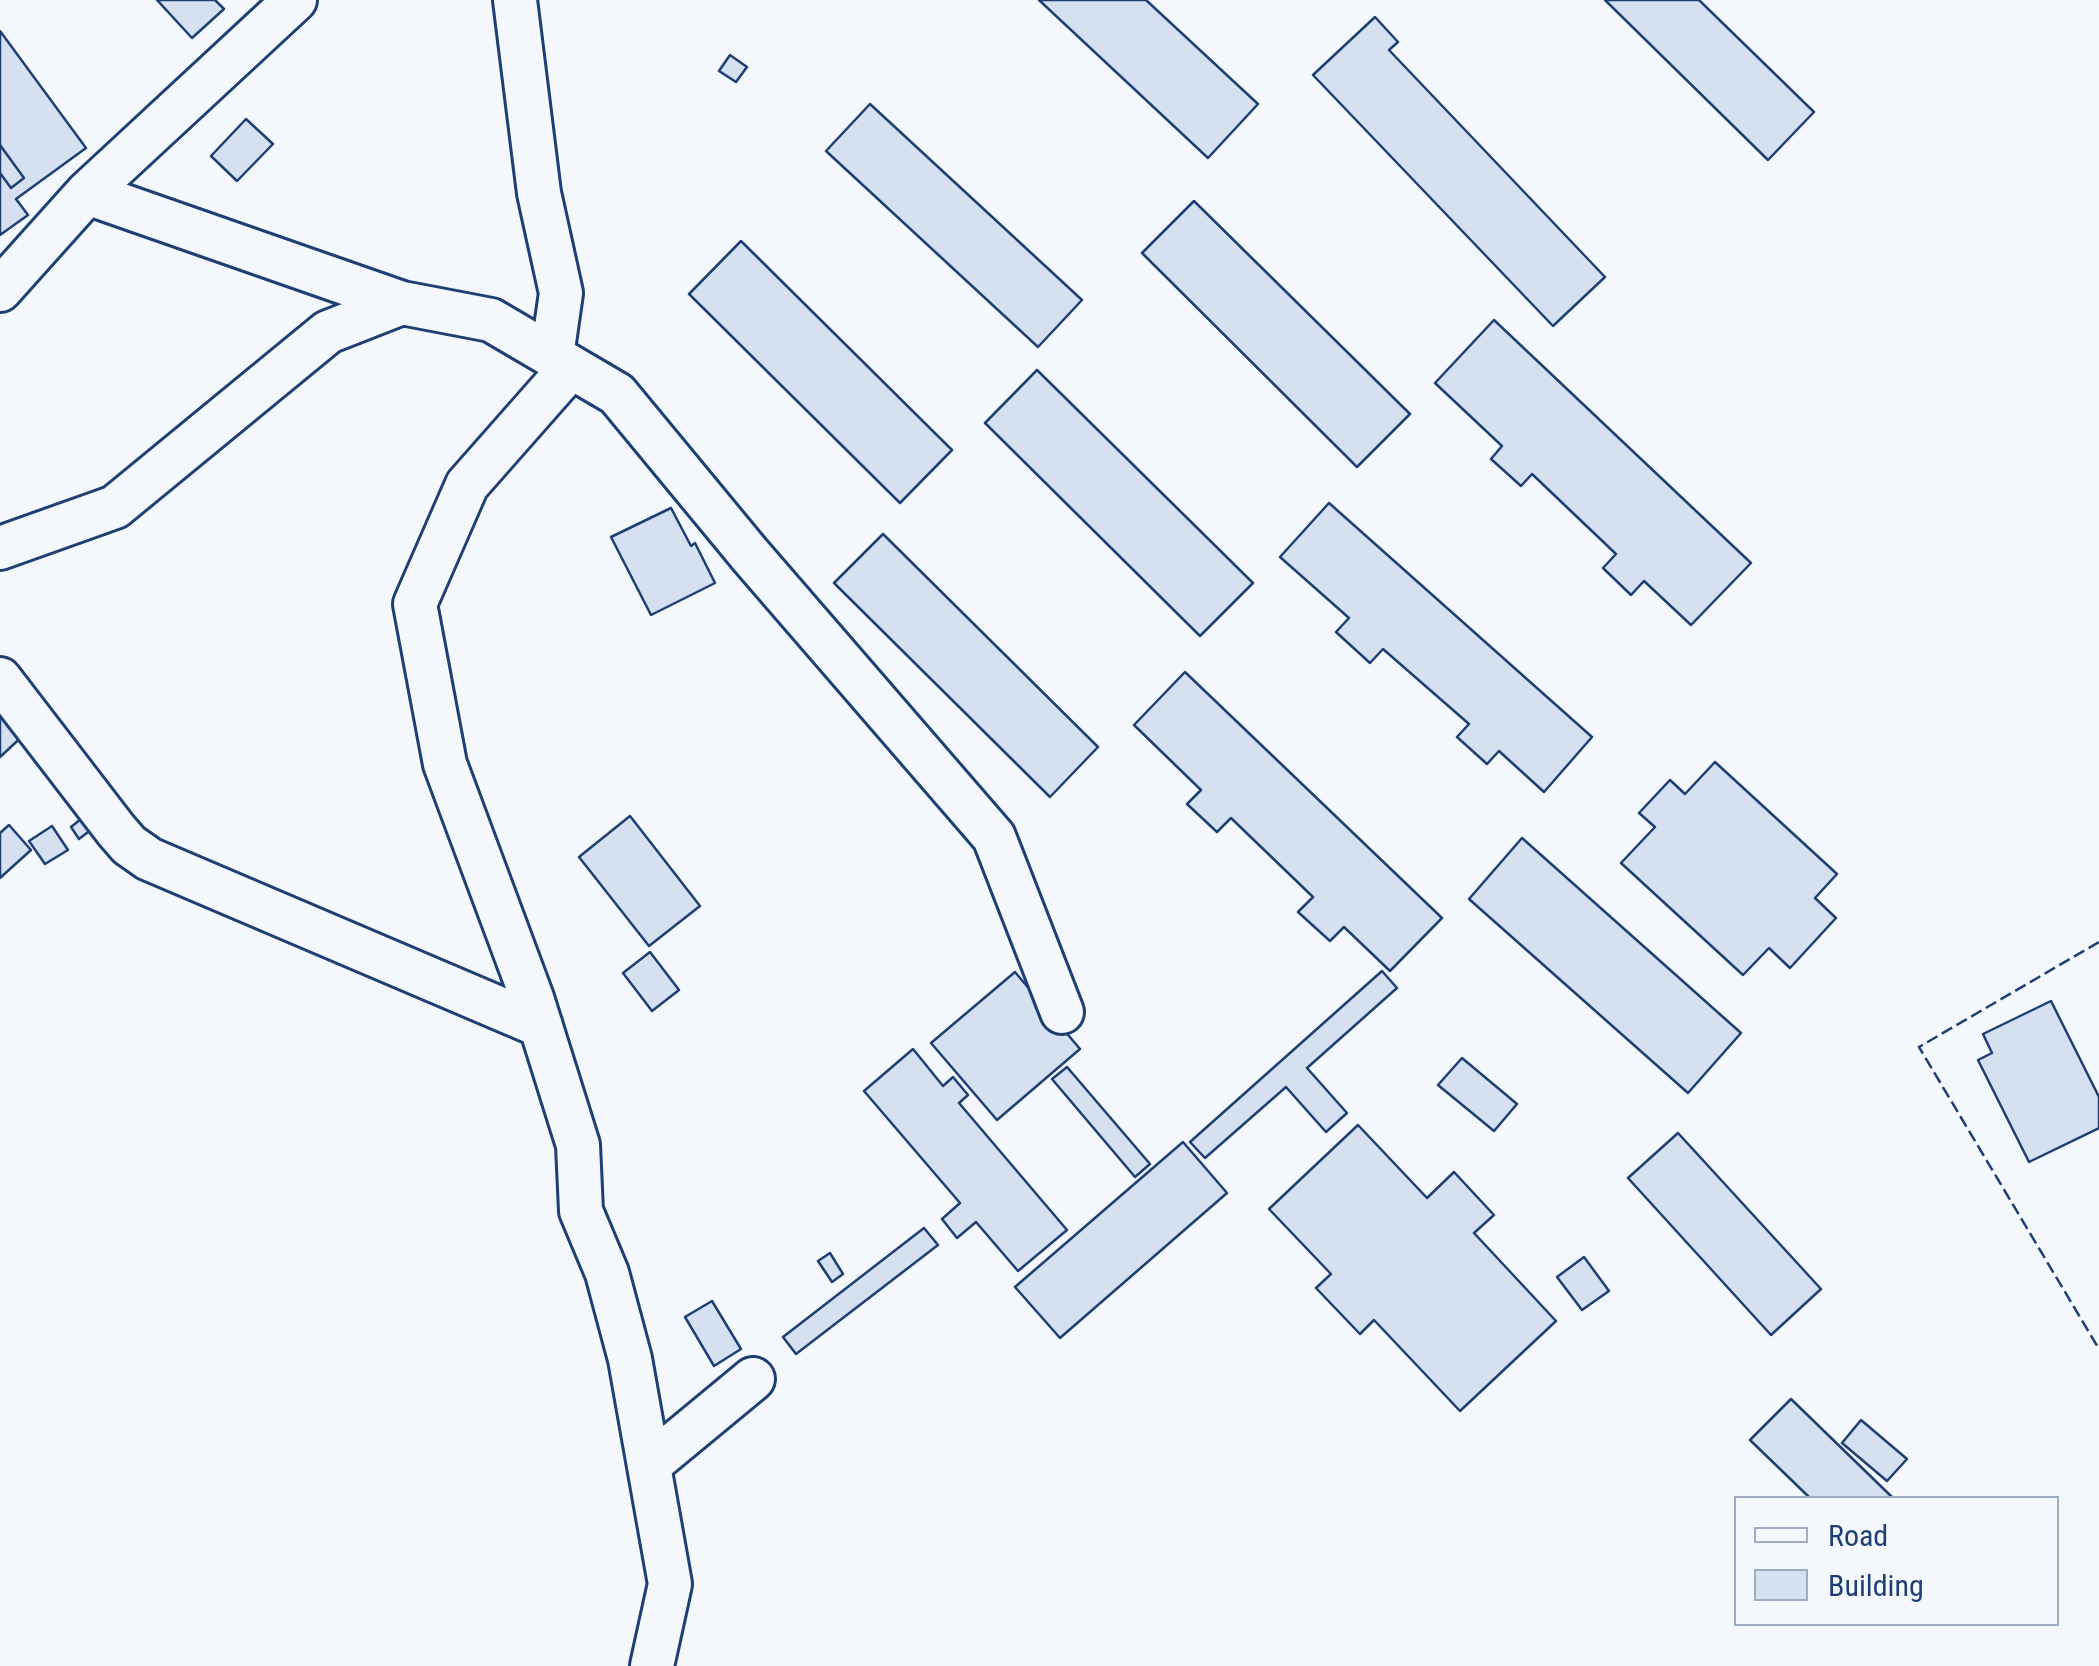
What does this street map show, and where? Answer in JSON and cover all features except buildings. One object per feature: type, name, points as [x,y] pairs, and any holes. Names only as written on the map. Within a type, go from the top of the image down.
[{"type":"lane","points":[[0,290],[87,193],[295,0]]},
{"type":"lane","points":[[515,0],[539,193],[561,292],[562,362],[468,485],[415,604],[445,764],[541,1026],[578,1144],[581,1212],[607,1272],[630,1360],[670,1584],[652,1666]]},
{"type":"lane","points":[[87,193],[402,303],[491,320],[617,394],[750,555],[994,837],[1062,1012]]},
{"type":"lane","points":[[0,548],[115,507],[328,332],[402,303]]},
{"type":"lane","points":[[0,680],[129,846],[149,859],[541,1026]]},
{"type":"lane","points":[[649,1465],[754,1379]]},
{"type":"fence","points":[[2099,942],[1919,1047],[2099,1349]]}]
